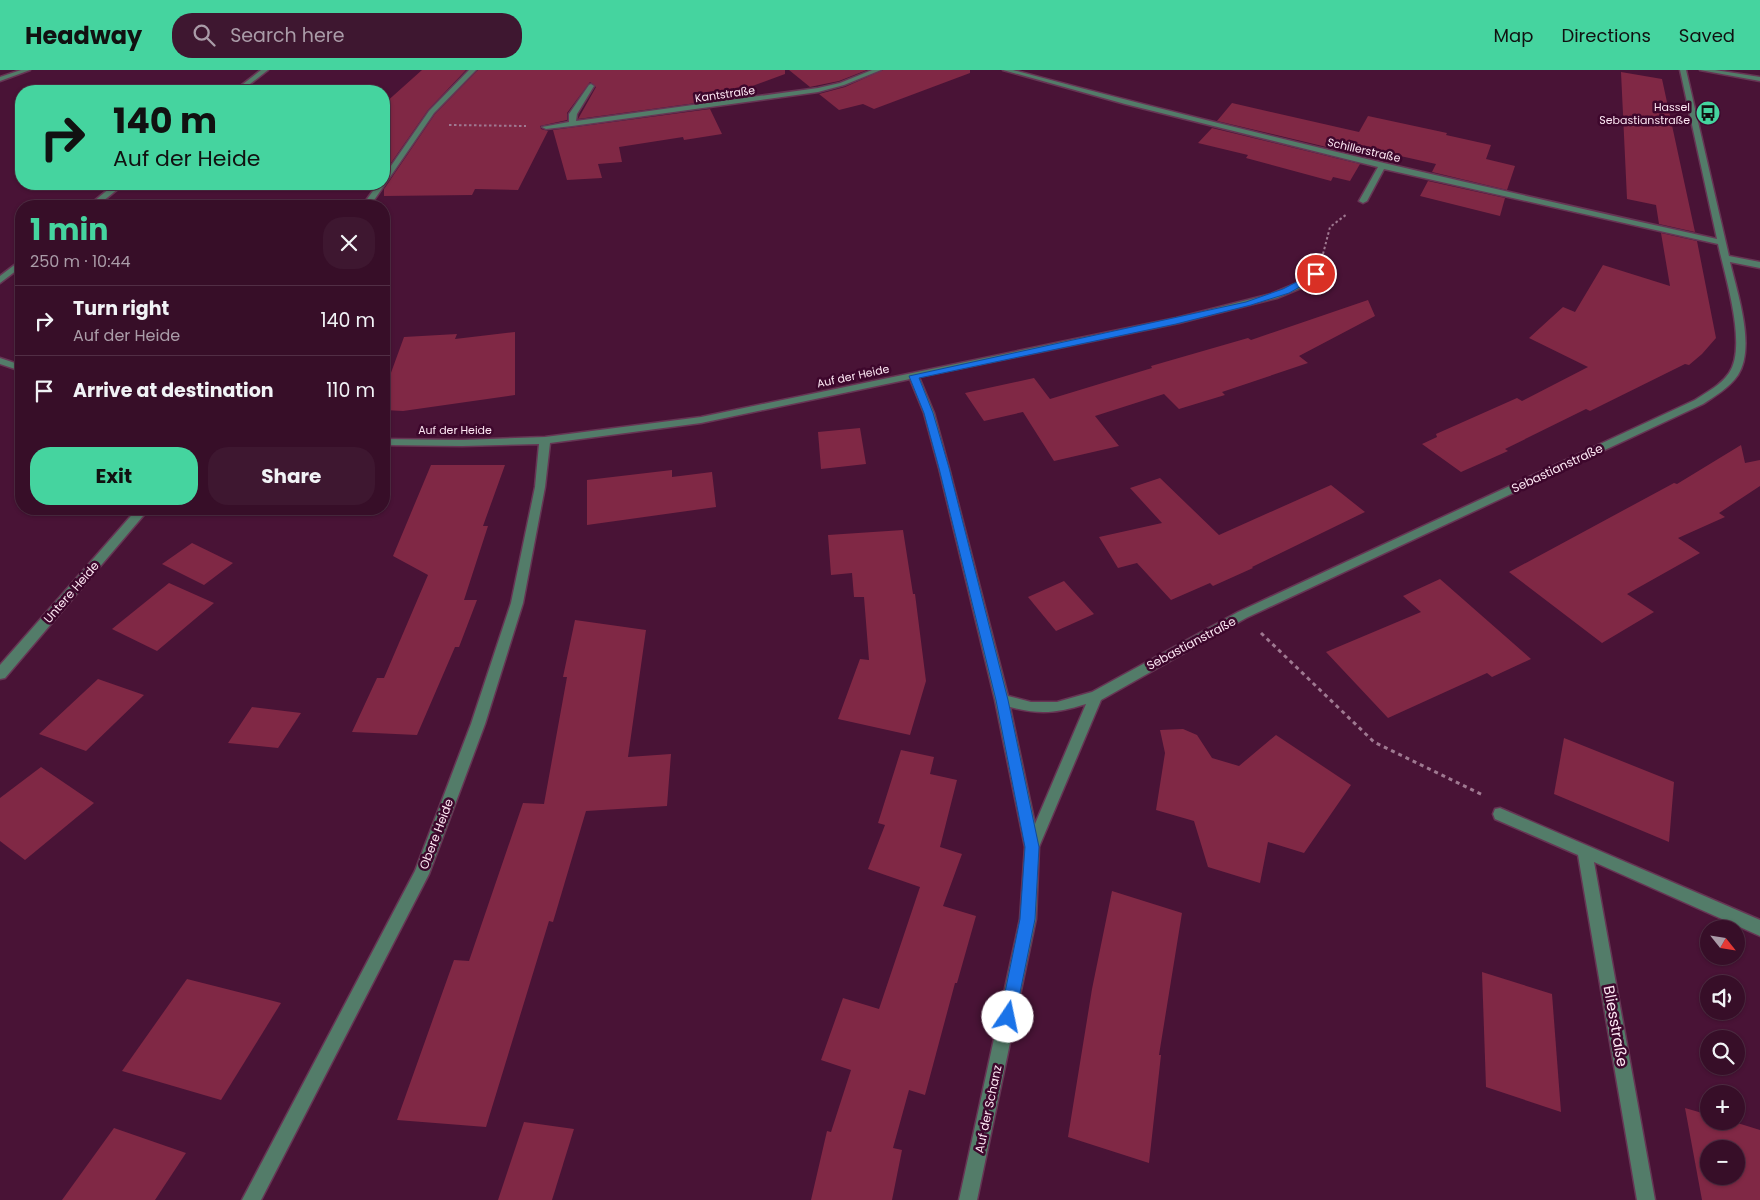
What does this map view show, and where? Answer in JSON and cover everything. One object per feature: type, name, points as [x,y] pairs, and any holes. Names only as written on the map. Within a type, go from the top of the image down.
[{"type":"street","points":[[0,79],[27,70]]},
{"type":"street","points":[[245,85],[264,70]]},
{"type":"street","points":[[390,172],[422,125],[448,93],[473,70]]},
{"type":"street","name":"Kantstraße","points":[[546,128],[818,90],[842,84],[878,70]]},
{"type":"street","name":"Schillerstraße","points":[[1006,70],[1127,103],[1382,166],[1720,242]]},
{"type":"street","name":"Sebastianstraße","points":[[1002,700],[1031,707],[1056,707],[1096,696],[1242,615],[1699,402],[1725,386],[1738,368],[1741,342],[1737,311],[1720,242],[1683,70]]},
{"type":"street","points":[[1704,70],[1760,79]]},
{"type":"street","points":[[572,124],[573,114],[591,86]]},
{"type":"street","points":[[1363,201],[1382,166]]},
{"type":"street","points":[[100,200],[112,190]]},
{"type":"street","points":[[1724,258],[1760,265]]},
{"type":"street","points":[[0,280],[15,268]]},
{"type":"street","name":"Auf der Heide","points":[[390,442],[462,443],[545,440],[701,420],[1176,321],[1248,304],[1298,286],[1316,274]]},
{"type":"street","points":[[0,361],[15,366]]},
{"type":"street","name":"Auf der Schanz","points":[[914,376],[929,413],[944,468],[1002,700],[1032,847],[1028,919],[968,1200]]},
{"type":"street","name":"Obere Heide","points":[[251,1200],[421,874],[478,724],[517,603],[540,487],[545,440]]},
{"type":"street","name":"Untere Heide","points":[[0,674],[138,515]]},
{"type":"street","points":[[1032,847],[1096,696]]},
{"type":"street","points":[[1500,814],[1760,928]]},
{"type":"street","name":"Bliesstraße","points":[[1585,852],[1646,1200]]},
{"type":"path","points":[[422,125],[546,128]]},
{"type":"path","points":[[1316,274],[1330,227],[1363,201]]},
{"type":"path","points":[[1242,615],[1374,742],[1491,799],[1500,814]]},
{"type":"building","points":[[422,70],[466,70],[428,110],[390,164],[390,99]]},
{"type":"building","points":[[478,70],[785,70],[785,74],[711,101],[578,119],[596,87],[590,82],[567,113],[567,120],[540,126],[541,129],[548,131],[518,190],[475,189],[472,195],[384,196],[384,190],[390,190],[390,180],[435,114]]},
{"type":"building","points":[[789,70],[867,70],[839,81],[810,87]]},
{"type":"building","points":[[883,70],[970,70],[970,73],[874,109],[863,104],[839,110],[819,94],[845,87]]},
{"type":"building","points":[[1621,72],[1662,79],[1695,232],[1659,224],[1656,205],[1627,199]]},
{"type":"building","points":[[1232,103],[1359,132],[1368,116],[1447,133],[1446,135],[1491,145],[1486,159],[1515,166],[1507,190],[1432,172],[1436,164],[1369,149],[1364,156],[1217,121]]},
{"type":"building","points":[[710,109],[722,134],[684,140],[683,137],[619,147],[622,162],[598,164],[602,178],[567,180],[553,130]]},
{"type":"building","points":[[1212,128],[1360,164],[1350,181],[1333,177],[1331,181],[1246,158],[1248,155],[1198,143]]},
{"type":"building","points":[[1428,181],[1505,198],[1500,216],[1420,196]]},
{"type":"building","points":[[1661,233],[1697,241],[1716,338],[1702,354],[1689,365],[1685,364],[1590,411],[1586,409],[1505,449],[1508,451],[1461,472],[1422,444],[1437,437],[1436,434],[1517,398],[1522,401],[1588,367],[1529,338],[1563,307],[1575,312],[1603,265],[1670,286]]},
{"type":"building","points":[[1368,300],[1375,316],[1299,356],[1308,363],[1222,392],[1225,395],[1179,409],[1164,394],[1095,416],[1119,446],[1054,461],[1023,412],[984,421],[965,393],[1034,378],[1050,399],[1152,368],[1151,366],[1248,338],[1251,340]]},
{"type":"building","points":[[515,332],[515,395],[403,411],[390,410],[390,376],[404,337],[457,334],[455,339]]},
{"type":"building","points":[[860,428],[866,464],[821,469],[818,432]]},
{"type":"building","points":[[1741,445],[1745,463],[1760,460],[1760,486],[1719,513],[1725,517],[1678,538],[1700,553],[1627,594],[1654,612],[1602,643],[1509,572],[1674,483],[1677,484]]},
{"type":"building","points":[[431,465],[505,465],[483,526],[488,526],[464,600],[477,600],[459,647],[455,647],[417,735],[352,732],[377,678],[384,678],[428,575],[393,556]]},
{"type":"building","points":[[672,470],[672,477],[712,472],[716,507],[587,525],[587,480]]},
{"type":"building","points":[[1160,478],[1219,535],[1331,485],[1365,512],[1253,568],[1213,586],[1210,583],[1171,600],[1137,563],[1118,568],[1099,537],[1162,523],[1130,488]]},
{"type":"building","points":[[903,530],[913,594],[915,594],[926,681],[910,735],[838,719],[860,659],[869,660],[864,597],[854,597],[852,573],[831,575],[828,535]]},
{"type":"building","points":[[192,543],[233,563],[204,585],[162,564]]},
{"type":"building","points":[[1440,579],[1531,659],[1492,677],[1487,673],[1388,718],[1326,652],[1421,612],[1403,596]]},
{"type":"building","points":[[1064,581],[1094,614],[1056,631],[1028,597]]},
{"type":"building","points":[[169,583],[214,603],[157,651],[112,629]]},
{"type":"building","points":[[575,620],[646,630],[628,757],[671,754],[667,806],[586,811],[553,922],[549,921],[486,1127],[397,1120],[454,960],[469,961],[523,803],[544,804],[567,677],[563,677]]},
{"type":"building","points":[[98,679],[144,695],[86,751],[39,734]]},
{"type":"building","points":[[252,707],[301,713],[278,748],[228,743]]},
{"type":"building","points":[[1183,729],[1197,735],[1212,758],[1239,766],[1276,735],[1351,785],[1304,853],[1268,842],[1260,883],[1208,867],[1194,821],[1156,810],[1165,753],[1160,730]]},
{"type":"building","points":[[1564,738],[1674,782],[1669,842],[1554,794]]},
{"type":"building","points":[[901,750],[934,757],[930,774],[957,780],[940,847],[962,854],[943,906],[976,916],[957,983],[955,983],[925,1095],[909,1090],[893,1148],[902,1150],[892,1200],[811,1200],[827,1131],[831,1132],[851,1070],[821,1060],[843,998],[879,1009],[920,887],[868,869],[885,825],[878,823]]},
{"type":"building","points":[[41,767],[94,803],[25,860],[0,841],[0,798]]},
{"type":"building","points":[[1112,891],[1182,913],[1159,1055],[1161,1055],[1149,1163],[1068,1137],[1092,989]]},
{"type":"building","points":[[1482,972],[1552,994],[1561,1112],[1486,1087]]},
{"type":"building","points":[[187,979],[281,1003],[221,1100],[122,1071]]},
{"type":"building","points":[[1685,1108],[1700,1112],[1700,1130],[1745,1130],[1745,1125],[1760,1130],[1760,1200],[1702,1200]]},
{"type":"building","points":[[524,1122],[574,1129],[552,1200],[498,1200]]},
{"type":"building","points":[[114,1128],[186,1153],[155,1200],[62,1200]]},
{"type":"place","name":"Hassel Sebastianstraße","points":[[1708,113]]},
{"type":"route","points":[[1008,1017],[1028,919],[1032,847],[1002,700],[944,468],[929,413],[914,376],[1248,304],[1298,286],[1316,274]]}]
